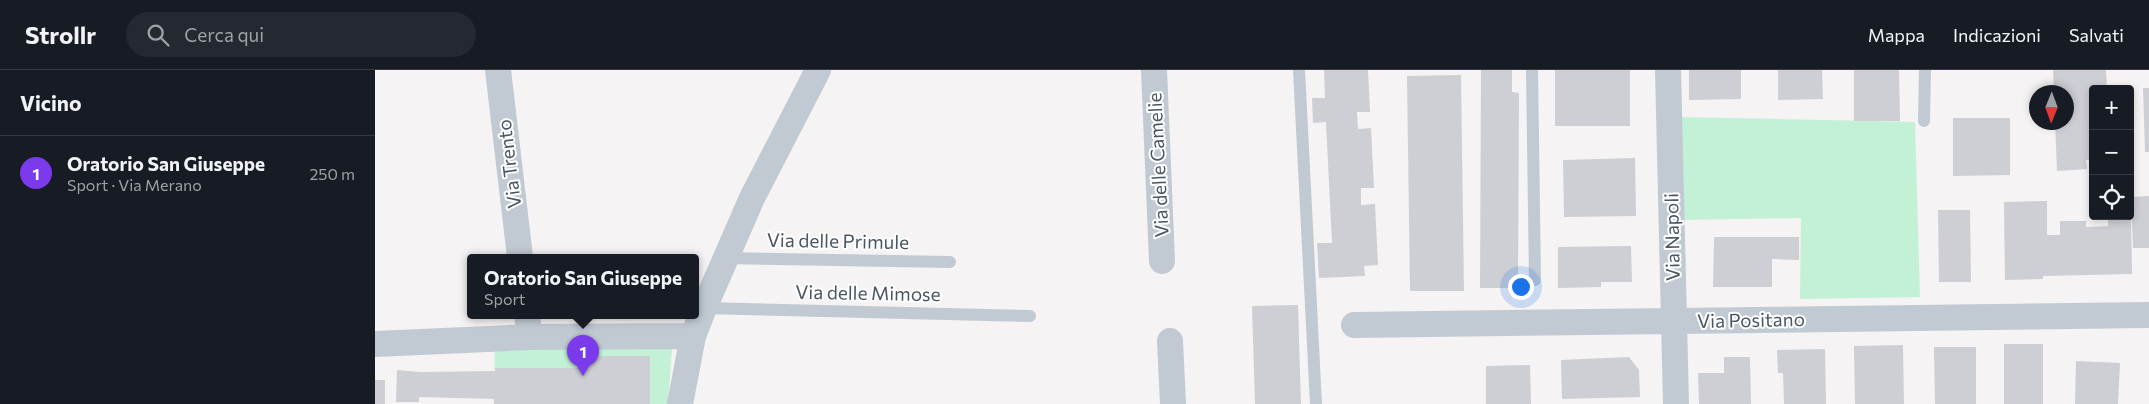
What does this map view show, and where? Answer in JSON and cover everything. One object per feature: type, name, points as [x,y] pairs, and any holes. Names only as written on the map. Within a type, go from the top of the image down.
[{"type":"street","name":"Via Trento","points":[[498,70],[520,254]]},
{"type":"street","name":"Via delle Camelie","points":[[1154,70],[1162,261]]},
{"type":"street","name":"Via Napoli","points":[[1669,70],[1676,404]]},
{"type":"street","points":[[681,404],[693,336],[704,308],[752,198],[816,71]]},
{"type":"street","name":"Via Positano","points":[[1354,325],[2149,315]]},
{"type":"street","points":[[375,344],[528,326],[693,336]]},
{"type":"street","points":[[1170,341],[1173,404]]},
{"type":"lane","points":[[1299,70],[1316,404]]},
{"type":"lane","points":[[1532,70],[1535,280]]},
{"type":"lane","points":[[1925,70],[1925,121]]},
{"type":"lane","name":"Via delle Primule","points":[[725,258],[950,262]]},
{"type":"lane","name":"Via delle Mimose","points":[[704,308],[1031,316]]},
{"type":"green space","points":[[1681,117],[1915,122],[1920,297],[1800,299],[1801,218],[1682,220]]},
{"type":"green space","points":[[495,345],[672,349],[668,404],[494,404]]},
{"type":"building","points":[[1324,70],[1368,70],[1370,112],[1357,112],[1358,129],[1371,128],[1374,188],[1361,188],[1361,205],[1375,204],[1378,265],[1364,266],[1365,276],[1319,278],[1317,243],[1332,243],[1326,122],[1313,123],[1312,98],[1325,98]]},
{"type":"building","points":[[1481,70],[1512,70],[1512,92],[1519,93],[1518,288],[1480,288]]},
{"type":"building","points":[[1555,70],[1630,70],[1630,126],[1555,126]]},
{"type":"building","points":[[1689,70],[1741,70],[1741,99],[1689,100]]},
{"type":"building","points":[[1778,70],[1822,70],[1823,99],[1778,100]]},
{"type":"building","points":[[1854,70],[1899,70],[1900,121],[1854,121]]},
{"type":"building","points":[[2053,70],[2106,70],[2107,85],[2089,85],[2089,160],[2086,160],[2087,169],[2057,171],[2055,130],[2074,130],[2074,85],[2054,85]]},
{"type":"building","points":[[1461,75],[1464,291],[1410,291],[1407,76]]},
{"type":"building","points":[[2143,88],[2149,88],[2149,152],[2145,152]]},
{"type":"building","points":[[1953,118],[2010,118],[2010,175],[1953,176]]},
{"type":"building","points":[[1635,158],[1636,216],[1564,217],[1563,160]]},
{"type":"building","points":[[2149,196],[2149,248],[2133,248],[2132,220],[2134,220],[2134,197]]},
{"type":"building","points":[[2047,201],[2047,235],[2060,235],[2060,221],[2086,221],[2086,227],[2108,226],[2108,220],[2131,220],[2132,274],[2043,276],[2043,279],[2005,280],[2004,202]]},
{"type":"building","points":[[1938,210],[1970,210],[1971,282],[1939,282]]},
{"type":"building","points":[[1714,237],[1799,237],[1799,260],[1772,259],[1772,287],[1713,287]]},
{"type":"building","points":[[1631,246],[1632,282],[1601,282],[1601,287],[1558,288],[1558,247]]},
{"type":"building","points":[[1298,305],[1301,404],[1255,404],[1252,306]]},
{"type":"building","points":[[2004,344],[2043,344],[2043,404],[2004,404]]},
{"type":"building","points":[[1903,345],[1904,404],[1855,404],[1854,346]]},
{"type":"building","points":[[1934,347],[1976,347],[1976,404],[1935,404]]},
{"type":"building","points":[[1825,349],[1826,404],[1784,404],[1783,373],[1778,373],[1777,350]]},
{"type":"building","points":[[580,356],[650,356],[650,404],[494,404],[494,399],[419,397],[419,402],[396,402],[397,370],[420,372],[495,371],[495,368],[580,368]]},
{"type":"building","points":[[1629,357],[1639,370],[1640,397],[1562,399],[1561,360]]},
{"type":"building","points":[[1724,357],[1750,357],[1751,404],[1699,404],[1698,373],[1724,373]]},
{"type":"building","points":[[2076,361],[2120,363],[2118,404],[2075,404]]},
{"type":"building","points":[[1530,365],[1531,404],[1486,404],[1486,366]]},
{"type":"building","points":[[375,380],[385,380],[385,404],[375,404]]},
{"type":"place","name":"Oratorio San Giuseppe","points":[[583,376]]}]
